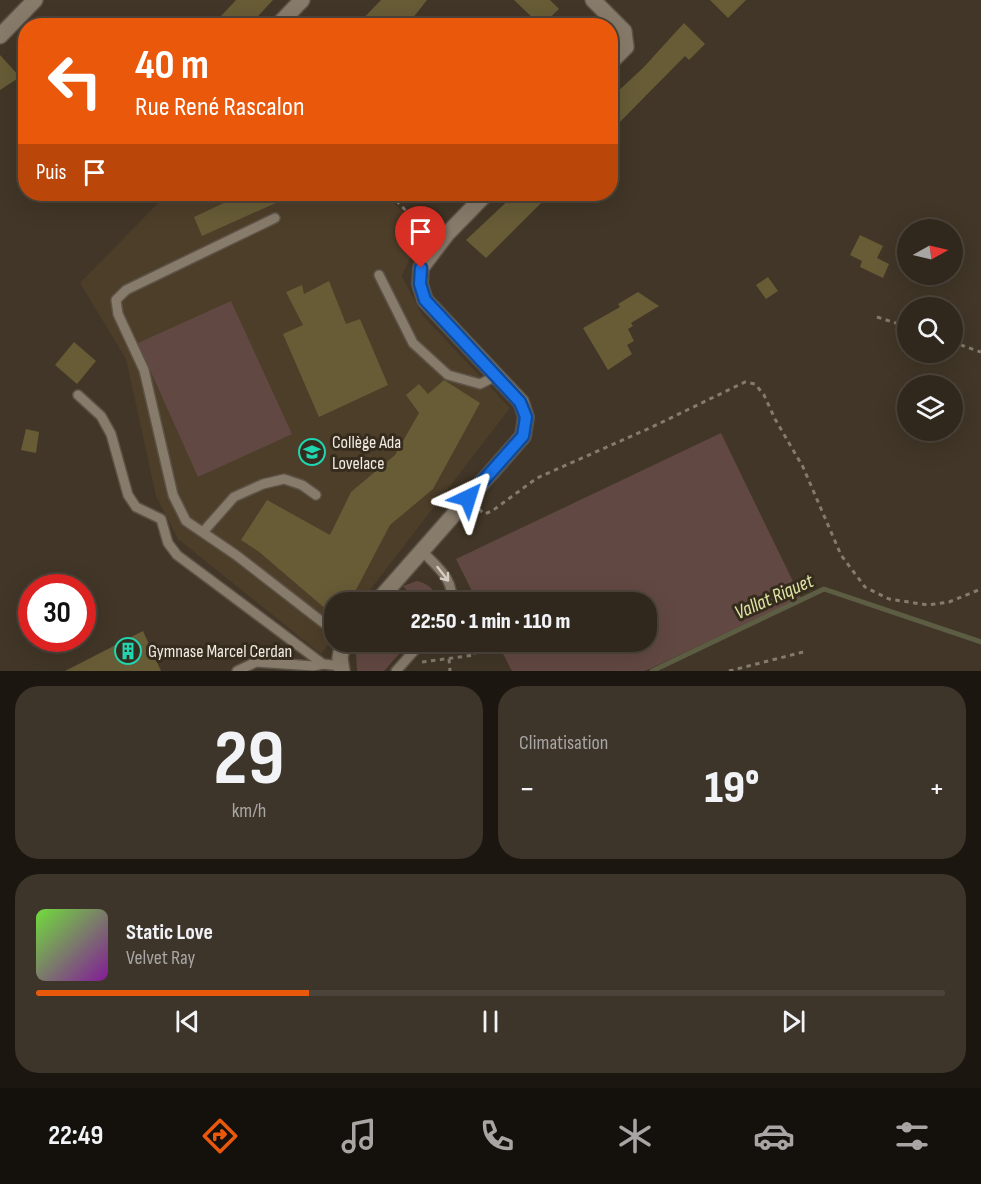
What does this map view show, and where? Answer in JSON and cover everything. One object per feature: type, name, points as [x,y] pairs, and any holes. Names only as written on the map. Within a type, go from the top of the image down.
[{"type":"street","points":[[0,36],[34,0]]},
{"type":"street","points":[[285,18],[302,0]]},
{"type":"street","points":[[593,0],[611,18]]},
{"type":"street","points":[[618,25],[624,31],[626,47],[618,55]]},
{"type":"street","points":[[386,592],[523,436],[526,417],[520,402],[425,300],[420,284],[421,268],[480,201]]},
{"type":"street","points":[[341,652],[341,668]]},
{"type":"lane","points":[[275,218],[126,290],[116,300],[118,314],[144,370],[173,495],[186,521],[324,623]]},
{"type":"lane","points":[[380,275],[413,343],[448,375],[480,384],[496,376]]},
{"type":"lane","points":[[78,394],[101,416],[111,434],[128,495],[136,507],[161,519],[168,543],[177,555],[323,664]]},
{"type":"lane","points":[[203,532],[234,497],[263,484],[284,479],[302,485],[316,495]]},
{"type":"lane","points":[[422,551],[445,575],[452,592]]},
{"type":"lane","points":[[399,668],[413,652]]},
{"type":"lane","points":[[237,671],[256,662],[313,666],[323,664],[341,668]]},
{"type":"path","points":[[397,201],[439,245]]},
{"type":"path","points":[[877,317],[897,323]]},
{"type":"path","points":[[963,346],[981,352]]},
{"type":"path","points":[[468,498],[484,514],[492,512],[537,478],[652,427],[745,382],[755,384],[764,395],[803,467],[841,555],[865,588],[890,599],[928,605],[949,602],[981,589]]},
{"type":"path","points":[[729,671],[807,651]]},
{"type":"path","points":[[399,668],[476,655],[476,652]]},
{"type":"path","points":[[449,659],[450,671]]},
{"type":"shaded area","name":"Collège Ada Lovelace","points":[[160,201],[392,201],[413,223],[397,235],[411,256],[402,276],[422,315],[510,408],[368,592],[324,592],[324,650],[321,654],[178,539],[156,496],[126,359],[80,283]]},
{"type":"shaded area","points":[[231,301],[292,434],[198,477],[138,343]]},
{"type":"shaded area","points":[[721,433],[801,598],[645,671],[512,671],[502,652],[657,652],[657,592],[472,592],[456,559]]},
{"type":"shaded area","points":[[417,581],[425,584],[434,592],[409,592],[403,586]]},
{"type":"shaded area","points":[[356,652],[397,652],[399,654],[384,671],[357,671]]},
{"type":"building","points":[[236,0],[273,0],[256,18],[223,18],[221,16]]},
{"type":"building","points":[[381,0],[427,0],[413,18],[408,16],[406,18],[364,18]]},
{"type":"building","points":[[514,0],[550,0],[559,9],[549,18],[533,18]]},
{"type":"building","points":[[710,0],[746,0],[728,18]]},
{"type":"building","points":[[684,23],[705,44],[689,60],[685,56],[618,124],[618,91],[643,68]]},
{"type":"building","points":[[0,55],[18,75],[18,78],[0,90]]},
{"type":"building","points":[[228,201],[280,201],[202,236],[194,217]]},
{"type":"building","points":[[508,201],[543,201],[486,258],[466,240]]},
{"type":"building","points":[[860,235],[883,246],[877,258],[889,264],[883,278],[860,267],[862,261],[850,255]]},
{"type":"building","points":[[768,277],[778,291],[766,299],[756,285]]},
{"type":"building","points":[[329,281],[346,324],[360,319],[388,385],[319,417],[283,334],[303,325],[286,292],[302,285],[304,294]]},
{"type":"building","points":[[638,292],[659,306],[631,323],[633,326],[628,329],[634,341],[627,345],[632,354],[608,370],[583,328],[620,307],[618,304]]},
{"type":"building","points":[[74,342],[96,361],[77,384],[55,365]]},
{"type":"building","points":[[444,380],[480,403],[433,489],[390,525],[355,592],[324,592],[324,607],[258,551],[241,540],[267,500],[330,535],[351,492],[395,455],[419,413],[406,395],[419,384],[428,394]]},
{"type":"building","points":[[26,429],[39,432],[36,453],[21,450]]},
{"type":"building","name":"Gymnase Marcel Cerdan","points":[[143,631],[161,671],[65,671]]},
{"type":"waterway","name":"Vallat Riquet","points":[[652,671],[824,589],[981,642]]},
{"type":"place","name":"Collège Ada Lovelace","points":[[312,452]]},
{"type":"place","name":"Gymnase Marcel Cerdan","points":[[128,651]]},
{"type":"route","points":[[421,268],[420,284],[425,300],[520,402],[526,417],[523,436],[468,498]]}]
